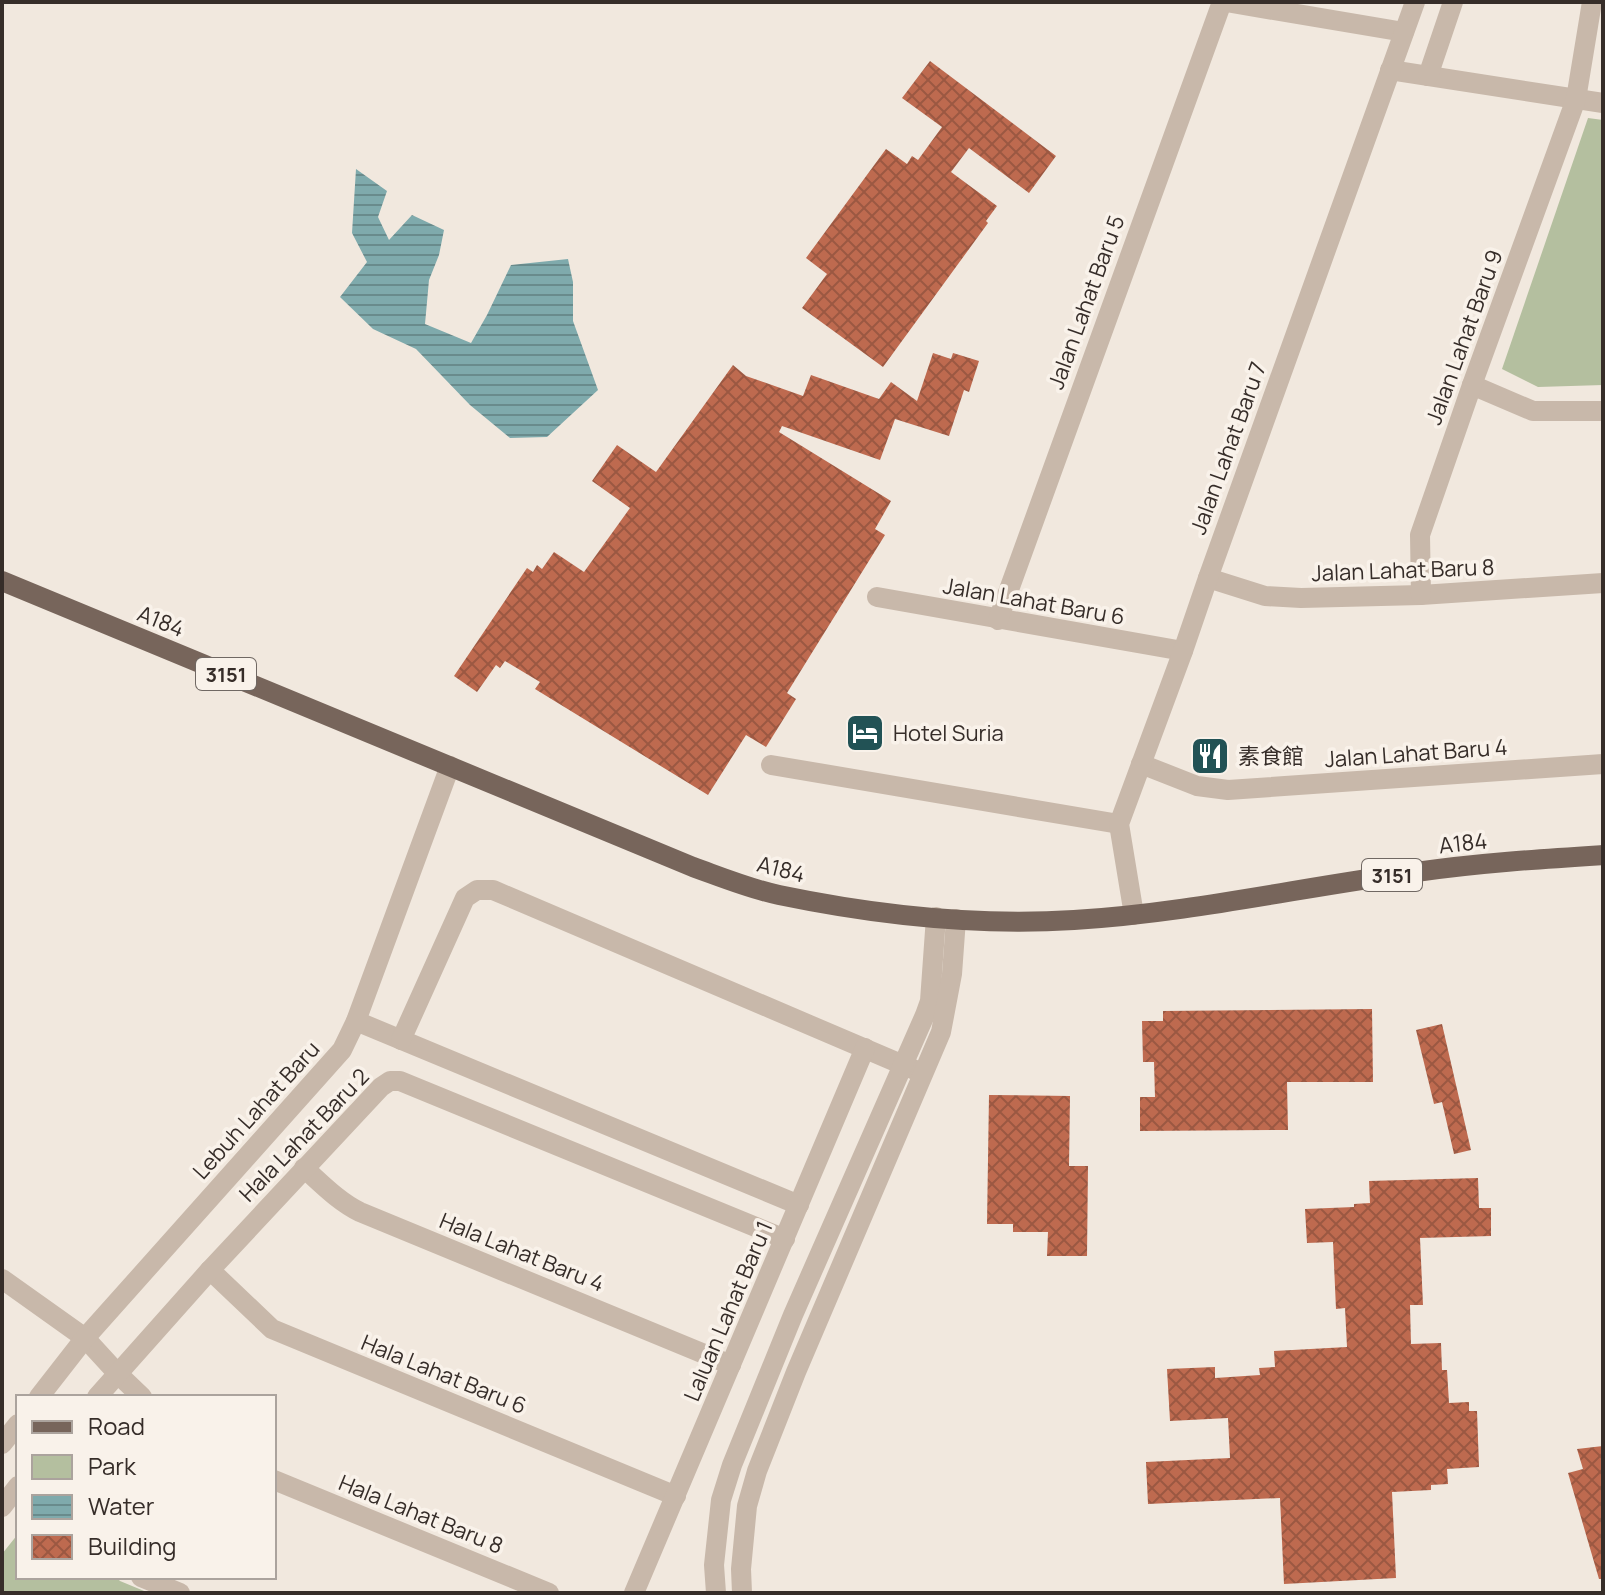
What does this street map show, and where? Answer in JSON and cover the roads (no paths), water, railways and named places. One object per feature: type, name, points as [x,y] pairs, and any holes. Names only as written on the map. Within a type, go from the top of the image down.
[{"type":"main road","name":"A184","points":[[2,581],[636,844],[777,895],[884,912],[946,918],[1056,920],[1134,915],[1419,871],[1603,855]]},
{"type":"street","points":[[1224,2],[1404,32]]},
{"type":"street","name":"Jalan Lahat Baru 5","points":[[998,620],[1224,2]]},
{"type":"street","name":"Jalan Lahat Baru 7","points":[[1134,915],[1119,824],[1415,2]]},
{"type":"street","points":[[1428,76],[1453,2]]},
{"type":"street","name":"Jalan Lahat Baru 9","points":[[1421,595],[1420,535],[1576,99],[1592,2]]},
{"type":"street","points":[[1390,70],[1603,103]]},
{"type":"street","points":[[1472,385],[1533,411],[1603,411]]},
{"type":"street","name":"Jalan Lahat Baru 8","points":[[1208,578],[1265,596],[1301,598],[1421,595],[1603,583]]},
{"type":"street","name":"Jalan Lahat Baru 6","points":[[877,597],[1183,651]]},
{"type":"street","name":"Jalan Lahat Baru 4","points":[[1141,764],[1197,786],[1228,790],[1603,764]]},
{"type":"street","points":[[771,765],[1119,824]]},
{"type":"street","name":"Lebuh Lahat Baru","points":[[41,1395],[85,1338],[342,1050],[356,1021],[450,766]]},
{"type":"street","points":[[401,1040],[465,898],[477,890],[493,890],[922,1074]]},
{"type":"street","points":[[716,1593],[714,1565],[721,1500],[732,1465],[793,1315],[930,1001],[946,918]]},
{"type":"street","points":[[742,1593],[747,1506],[757,1471],[941,1032],[952,974],[946,918]]},
{"type":"street","points":[[356,1021],[799,1205]]},
{"type":"street","name":"Laluan Lahat Baru 1","points":[[634,1593],[865,1048]]},
{"type":"street","name":"Hala Lahat Baru 2","points":[[99,1395],[304,1168],[390,1081],[400,1081],[785,1239]]},
{"type":"street","name":"Hala Lahat Baru 4","points":[[304,1168],[335,1196],[360,1212],[731,1365]]},
{"type":"street","name":"Hala Lahat Baru 6","points":[[210,1270],[272,1329],[676,1496]]},
{"type":"street","points":[[2,1279],[85,1338],[140,1395]]},
{"type":"street","points":[[2,1444],[16,1426]]},
{"type":"street","name":"Hala Lahat Baru 8","points":[[276,1481],[549,1593]]},
{"type":"street","points":[[2,1507],[16,1489]]},
{"type":"street","points":[[146,1579],[180,1593]]},
{"type":"water","points":[[356,169],[387,191],[378,217],[389,240],[412,215],[444,230],[429,280],[425,324],[471,343],[511,265],[568,259],[573,282],[573,321],[598,390],[547,437],[510,438],[470,405],[416,349],[373,329],[340,297],[367,262],[352,233]]},
{"type":"place","name":"Hotel Suria","points":[[865,733]]},
{"type":"place","name":"素食館","points":[[1210,756]]}]
